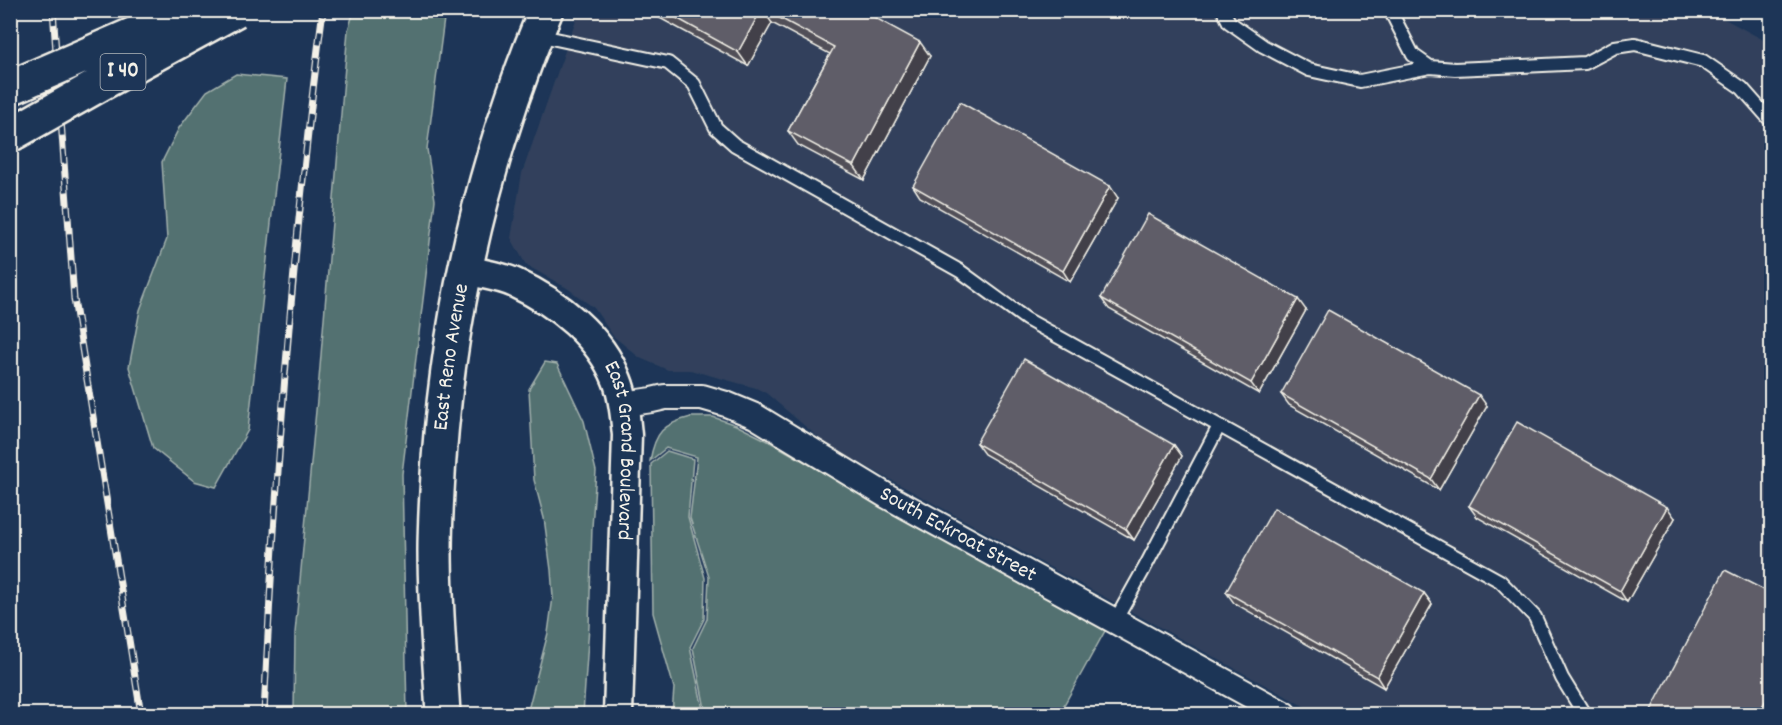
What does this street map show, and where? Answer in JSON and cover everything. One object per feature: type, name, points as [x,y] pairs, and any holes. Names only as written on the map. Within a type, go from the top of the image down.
[{"type":"main road","points":[[10,88],[190,10]]},
{"type":"main road","name":"I 40","points":[[10,135],[236,10]]},
{"type":"main road","name":"East Reno Avenue","points":[[443,714],[435,551],[440,435],[451,355],[466,270],[485,185],[509,108],[541,23]]},
{"type":"street","name":"East Grand Boulevard","points":[[466,270],[513,282],[556,307],[594,341],[607,359],[618,382],[624,404],[627,435],[618,714]]},
{"type":"street","name":"South Eckroat Street","points":[[624,404],[665,396],[702,397],[755,416],[887,496],[1284,714]]},
{"type":"lane","points":[[1222,10],[1229,22],[1263,46],[1309,70],[1360,81],[1430,67],[1455,69],[1585,63],[1615,47],[1635,44],[1703,61],[1742,88],[1772,122]]},
{"type":"lane","points":[[1390,10],[1413,55],[1430,67]]},
{"type":"lane","points":[[541,23],[668,63],[693,84],[716,128],[735,145],[960,271],[1026,319],[1500,581],[1535,617],[1562,678],[1584,714]]},
{"type":"lane","points":[[1114,621],[1219,426]]},
{"type":"shaded area","points":[[579,11],[1710,11],[1771,44],[1771,714],[1318,714],[827,445],[766,393],[756,388],[690,370],[668,370],[640,358],[613,336],[594,308],[567,288],[526,265],[511,238],[522,173]]},
{"type":"green space","points":[[354,11],[445,11],[427,149],[435,200],[402,474],[407,714],[294,714],[295,633],[348,30]]},
{"type":"green space","points":[[236,74],[287,79],[248,430],[216,487],[194,481],[153,448],[129,367],[140,310],[167,239],[162,162],[179,128],[207,91]]},
{"type":"green space","points":[[545,362],[557,364],[584,421],[596,471],[583,714],[527,714],[548,633],[553,597],[544,518],[534,480],[529,389]]},
{"type":"green space","points":[[691,417],[713,417],[736,425],[770,442],[953,546],[1106,629],[1059,714],[706,714],[693,648],[707,619],[709,577],[690,518],[697,457],[666,448],[650,461],[655,443],[662,431],[673,423]]},
{"type":"green space","points":[[667,451],[693,459],[688,517],[705,578],[704,619],[690,647],[704,714],[672,714],[674,688],[653,613],[651,464]]},
{"type":"building","points":[[662,10],[761,10],[738,52]]},
{"type":"building","points":[[765,10],[861,10],[920,42],[854,166],[788,131],[834,47]]},
{"type":"building","points":[[960,102],[1110,186],[1063,271],[913,186]]},
{"type":"building","points":[[1148,214],[1298,299],[1251,383],[1101,298]]},
{"type":"building","points":[[1328,310],[1479,395],[1431,479],[1281,394]]},
{"type":"building","points":[[1024,359],[1174,445],[1126,529],[976,443]]},
{"type":"building","points":[[1517,422],[1667,507],[1620,591],[1469,506]]},
{"type":"building","points":[[1274,508],[1424,593],[1377,677],[1226,592]]},
{"type":"building","points":[[1725,570],[1772,594],[1772,689],[1758,714],[1649,714]]},
{"type":"railway","points":[[53,10],[74,299],[141,714]]},
{"type":"railway","points":[[264,714],[286,362],[302,186],[323,10]]}]
